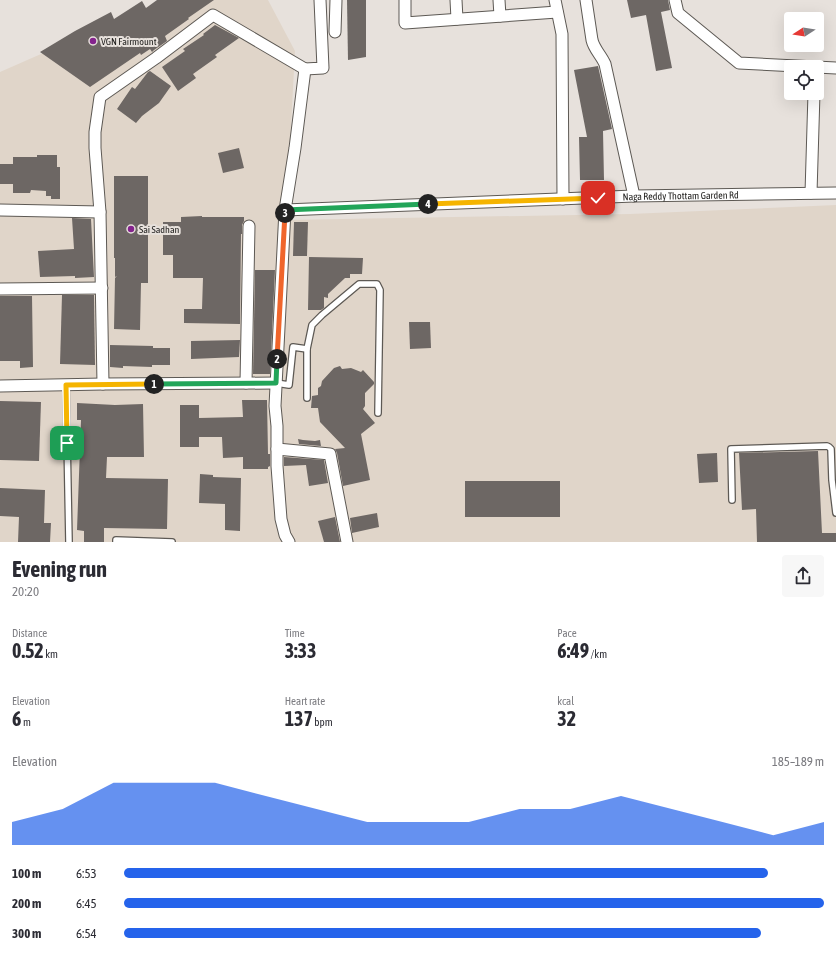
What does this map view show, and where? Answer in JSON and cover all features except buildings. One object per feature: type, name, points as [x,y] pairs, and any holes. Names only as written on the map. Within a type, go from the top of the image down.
[{"type":"street","points":[[103,384],[100,212],[95,148],[95,132],[100,97],[156,58],[213,15],[305,69],[323,68],[320,0]]},
{"type":"street","points":[[335,32],[336,0]]},
{"type":"street","points":[[405,0],[405,22],[558,12]]},
{"type":"street","points":[[456,0],[457,19]]},
{"type":"street","points":[[499,0],[500,16]]},
{"type":"street","points":[[555,0],[562,34],[562,199]]},
{"type":"street","points":[[586,0],[592,40],[605,64],[634,196]]},
{"type":"street","points":[[675,0],[678,13],[739,63],[784,65]]},
{"type":"street","points":[[824,67],[836,68]]},
{"type":"street","points":[[289,542],[285,535],[281,519],[275,406],[285,210],[305,69]]},
{"type":"street","points":[[811,193],[814,100]]},
{"type":"street","name":"Naga Reddy Thottam Garden Rd","points":[[285,210],[634,196],[836,193]]},
{"type":"street","points":[[0,210],[100,212]]},
{"type":"street","points":[[246,383],[249,226]]},
{"type":"street","points":[[0,289],[102,288]]},
{"type":"street","points":[[0,386],[276,383]]},
{"type":"street","points":[[277,449],[330,454],[347,542]]},
{"type":"lane","points":[[307,398],[307,350],[312,324],[358,284],[377,284],[380,290],[378,413]]},
{"type":"lane","points":[[276,383],[289,385],[293,347],[307,350]]},
{"type":"lane","points":[[66,385],[69,542]]},
{"type":"lane","points":[[732,500],[730,448],[827,446],[831,449],[832,480],[836,512]]},
{"type":"lane","points":[[116,542],[116,540],[172,542]]},
{"type":"shaded area","points":[[164,0],[268,0],[295,51],[286,220],[630,214],[836,205],[836,542],[0,542],[0,72]]},
{"type":"place","name":"VGN Fairmount","points":[[93,41]]},
{"type":"place","name":"Sai Sadhan","points":[[131,229]]},
{"type":"route","points":[[67,443],[66,385],[276,383],[285,210],[598,198]]}]
